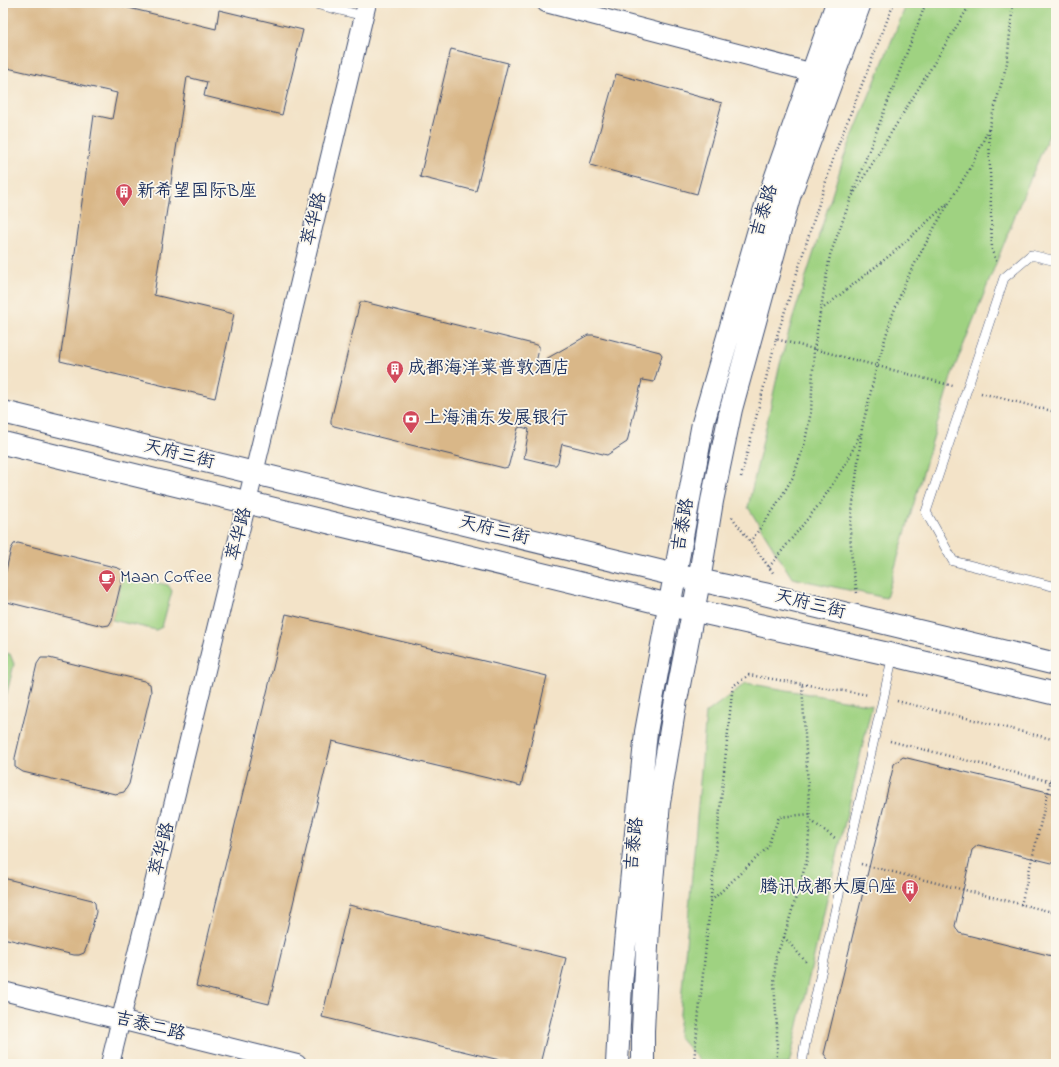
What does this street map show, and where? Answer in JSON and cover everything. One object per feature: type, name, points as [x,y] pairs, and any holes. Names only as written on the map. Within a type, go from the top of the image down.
[{"type":"street","points":[[546,3],[822,75]]},
{"type":"street","name":"吉泰路","points":[[643,1064],[642,1031],[648,926],[659,803],[712,501],[731,409],[822,75],[837,3]]},
{"type":"street","name":"吉泰路","points":[[617,1064],[620,984],[646,732],[703,423],[767,202],[822,75],[860,3]]},
{"type":"street","name":"萃华路","points":[[110,1064],[122,1020],[365,9]]},
{"type":"street","name":"天府三街","points":[[3,412],[699,581],[764,594],[1056,664]]},
{"type":"street","name":"天府三街","points":[[3,443],[670,605],[894,655],[1056,694]]},
{"type":"street","name":"吉泰二路","points":[[3,992],[297,1064]]},
{"type":"lane","points":[[311,3],[365,9]]},
{"type":"lane","points":[[1056,261],[1031,255],[1004,278],[926,512],[953,561],[1056,587]]},
{"type":"lane","points":[[802,1064],[805,1044],[894,655]]},
{"type":"path","points":[[741,478],[776,339],[835,154],[894,3]]},
{"type":"path","points":[[750,542],[774,509],[793,476],[804,446],[811,412],[814,349],[830,255],[926,3]]},
{"type":"path","points":[[851,198],[971,3]]},
{"type":"path","points":[[857,594],[852,564],[850,529],[862,428],[877,366],[891,319],[907,278],[973,163],[988,128],[1006,63],[1013,3]]},
{"type":"path","points":[[988,128],[992,252],[1004,278]]},
{"type":"path","points":[[821,310],[894,252],[950,202]]},
{"type":"path","points":[[776,339],[1056,412]]},
{"type":"path","points":[[769,567],[820,502],[848,460],[862,428]]},
{"type":"path","points":[[731,517],[777,577]]},
{"type":"path","points":[[697,1064],[694,1061],[733,686],[749,675],[884,698],[1056,740]]},
{"type":"path","points":[[775,1064],[777,1055],[778,1029],[774,982],[776,956],[784,937],[808,860],[810,814],[802,684]]},
{"type":"path","points":[[875,738],[1056,783]]},
{"type":"path","points":[[1021,905],[1056,759]]},
{"type":"path","points":[[711,901],[767,848],[779,817],[810,814]]},
{"type":"path","points":[[810,820],[841,842],[847,861],[1056,913]]},
{"type":"path","points":[[784,937],[812,968]]},
{"type":"green space","points":[[907,3],[1056,3],[1056,119],[1022,198],[952,374],[886,598],[792,578],[748,507],[780,364],[791,324],[844,157]]},
{"type":"green space","points":[[123,575],[168,585],[172,591],[162,627],[156,630],[112,620]]},
{"type":"green space","points":[[3,653],[10,654],[14,664],[3,709]]},
{"type":"green space","points":[[746,683],[872,705],[789,1064],[703,1064],[678,1036],[706,713]]},
{"type":"building","name":"新希望国际B座","points":[[3,3],[108,3],[216,29],[219,10],[303,30],[282,115],[204,96],[207,82],[187,77],[154,295],[234,314],[215,398],[60,361],[94,115],[112,119],[117,93],[3,67]]},
{"type":"building","points":[[451,49],[508,63],[476,191],[420,177]]},
{"type":"building","points":[[616,74],[722,103],[697,194],[590,165]]},
{"type":"building","points":[[360,302],[537,345],[539,346],[539,349],[535,367],[544,369],[546,359],[588,335],[660,352],[662,355],[654,382],[642,380],[627,442],[607,455],[562,444],[558,462],[556,465],[553,465],[524,458],[529,429],[521,427],[518,428],[508,467],[504,468],[331,424]]},
{"type":"building","points":[[18,543],[122,570],[123,575],[112,620],[109,625],[103,626],[3,601],[3,583],[11,549],[14,544]]},
{"type":"building","points":[[286,614],[547,676],[521,786],[332,741],[269,1004],[196,986]]},
{"type":"building","points":[[41,658],[49,658],[144,681],[150,684],[151,692],[129,784],[124,792],[115,794],[23,772],[15,767],[15,758],[37,664]]},
{"type":"building","name":"腾讯成都大厦A座","points":[[903,757],[1056,794],[1056,864],[978,845],[972,850],[955,926],[959,933],[1056,957],[1056,1064],[836,1064],[830,1062],[824,1054],[894,764]]},
{"type":"building","points":[[3,878],[92,900],[95,903],[96,912],[84,953],[74,955],[3,938]]},
{"type":"building","points":[[349,905],[566,958],[540,1064],[516,1064],[322,1017]]},
{"type":"place","name":"新希望国际B座","points":[[124,207]]},
{"type":"place","name":"成都海洋莱普敦酒店","points":[[395,384]]},
{"type":"place","name":"上海浦东发展银行","points":[[411,434]]},
{"type":"place","name":"Maan Coffee","points":[[107,593]]},
{"type":"place","name":"腾讯成都大厦A座","points":[[910,903]]}]
